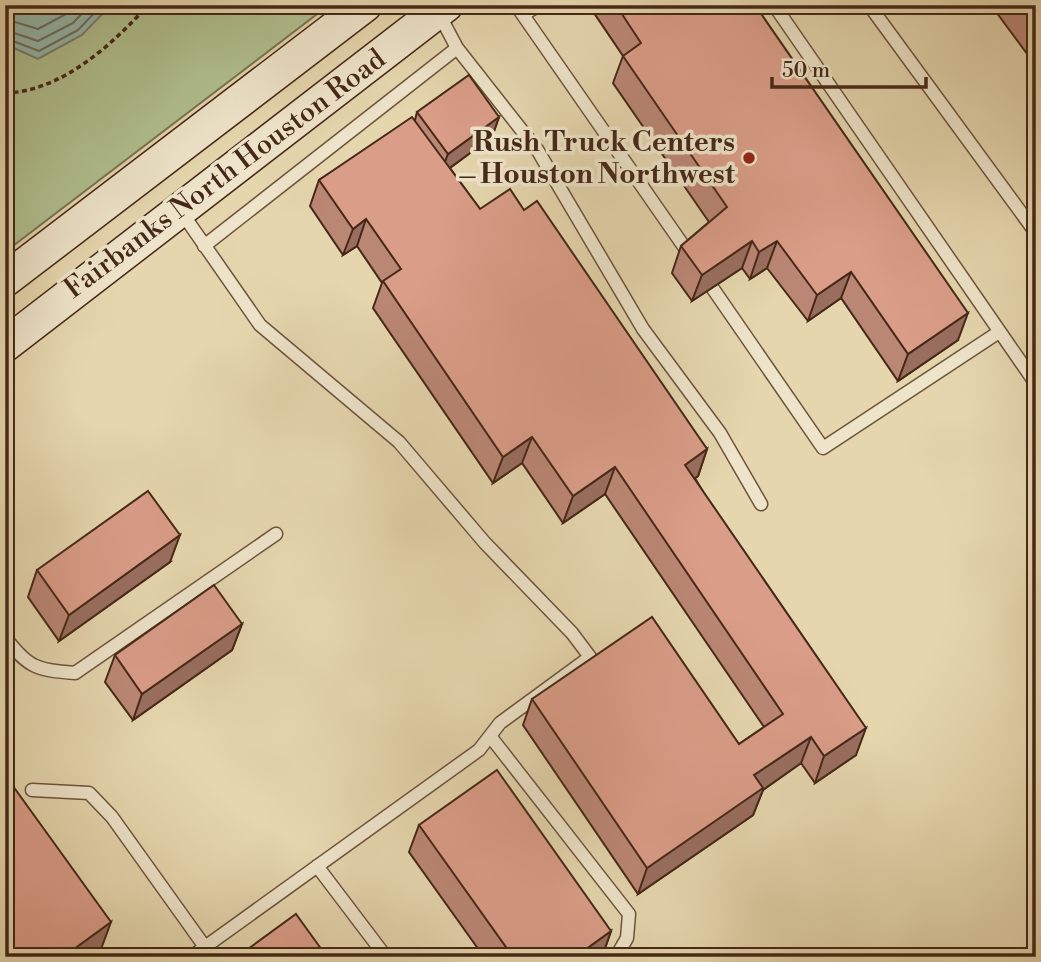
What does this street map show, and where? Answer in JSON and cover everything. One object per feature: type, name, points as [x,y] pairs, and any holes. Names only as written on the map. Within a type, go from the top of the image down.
[{"type":"main road","name":"Fairbanks North Houston Road","points":[[5,280],[365,5]]},
{"type":"main road","name":"Fairbanks North Houston Road","points":[[5,345],[442,8]]},
{"type":"main road","points":[[151,171],[179,210]]},
{"type":"lane","points":[[540,5],[520,10],[687,251]]},
{"type":"lane","points":[[774,5],[1036,384]]},
{"type":"lane","points":[[869,5],[1036,233]]},
{"type":"lane","points":[[442,8],[457,48],[538,151],[643,329],[720,433],[761,504]]},
{"type":"lane","points":[[204,246],[457,48]]},
{"type":"lane","points":[[179,210],[260,325],[399,442],[485,543],[572,633],[590,657],[499,723],[479,750],[191,957]]},
{"type":"lane","points":[[709,283],[823,449],[999,332]]},
{"type":"lane","points":[[5,637],[24,662],[46,671],[75,673],[276,534]]},
{"type":"lane","points":[[490,736],[629,914],[627,938],[616,957]]},
{"type":"lane","points":[[32,790],[89,793],[112,817],[205,947]]},
{"type":"lane","points":[[317,866],[387,957]]},
{"type":"path","points":[[5,93],[25,92],[70,71],[107,46],[148,5]]},
{"type":"green space","points":[[5,5],[329,5],[5,252]]},
{"type":"water","points":[[5,5],[111,5],[82,35],[38,59],[5,44]]},
{"type":"building","name":"Rush Truck Centers – Houston Northwest","points":[[616,5],[755,5],[968,313],[908,354],[851,272],[817,295],[777,241],[759,252],[752,241],[702,275],[681,246],[727,207],[623,56],[641,43]]},
{"type":"building","points":[[1020,5],[1036,5],[1036,26]]},
{"type":"building","points":[[469,75],[499,117],[448,154],[417,112]]},
{"type":"building","points":[[412,117],[480,209],[510,189],[524,210],[537,201],[707,449],[685,465],[866,728],[824,756],[811,737],[754,775],[763,788],[647,868],[532,699],[652,617],[739,744],[783,714],[615,467],[573,496],[532,437],[503,457],[383,281],[401,269],[366,219],[353,229],[319,180]]},
{"type":"building","points":[[148,491],[180,535],[69,615],[37,570]]},
{"type":"building","points":[[214,585],[242,624],[142,694],[115,655]]},
{"type":"building","points":[[497,770],[611,931],[575,957],[513,957],[419,825]]},
{"type":"building","points":[[5,775],[111,922],[63,957],[5,957]]},
{"type":"building","points":[[296,914],[327,957],[237,957]]},
{"type":"place","name":"Rush Truck Centers – Houston Northwest","points":[[749,158]]}]
